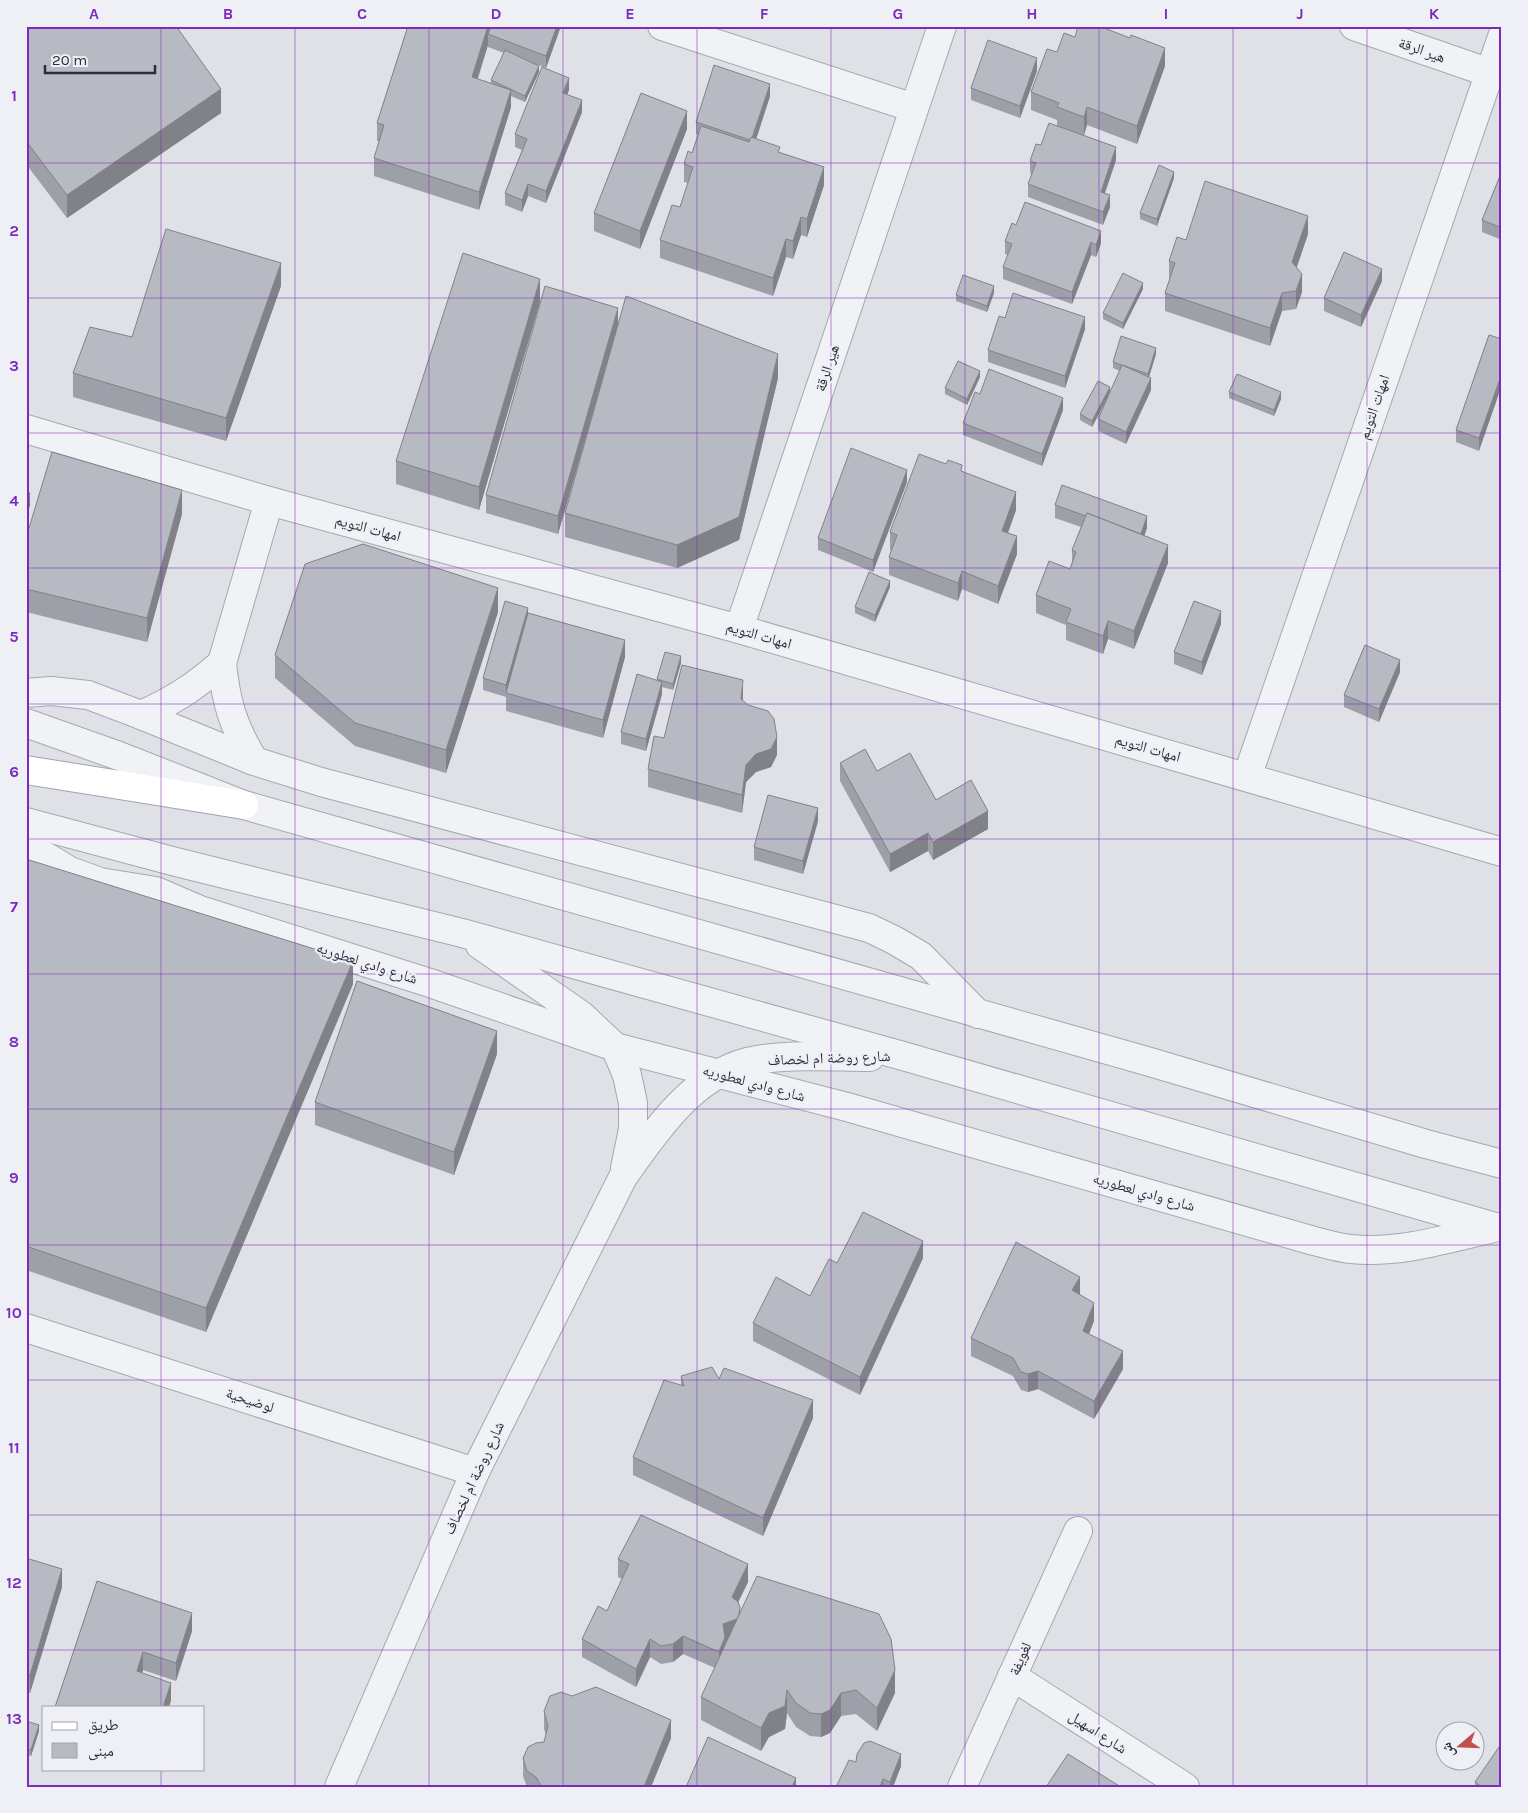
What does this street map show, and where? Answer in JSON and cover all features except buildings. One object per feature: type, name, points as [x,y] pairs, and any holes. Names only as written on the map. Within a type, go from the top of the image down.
[{"type":"main road","points":[[26,770],[244,805]]},
{"type":"street","points":[[662,26],[914,108]]},
{"type":"street","name":"هير الرقة","points":[[739,629],[942,26]]},
{"type":"street","name":"هير الرقة","points":[[1354,26],[1490,73]]},
{"type":"street","name":"امهات التويم","points":[[1247,777],[1502,37]]},
{"type":"street","name":"امهات التويم","points":[[26,429],[269,501],[739,629],[1502,852]]},
{"type":"street","points":[[254,761],[241,739],[230,714],[224,689],[222,663],[269,501]]},
{"type":"street","points":[[141,715],[184,693],[222,663]]},
{"type":"street","points":[[26,693],[51,691],[88,696],[141,715],[254,761],[321,782],[869,928],[921,956],[978,1014]]},
{"type":"street","points":[[26,723],[119,756],[244,805],[1150,1062],[1426,1144],[1502,1164]]},
{"type":"street","name":"شارع وادي لعطوريه","points":[[26,822],[176,862],[462,933],[903,1056],[1500,1228]]},
{"type":"street","name":"شارع وادي لعطوريه","points":[[26,842],[70,871],[100,882],[156,891],[200,910],[430,983],[615,1047],[847,1107],[1314,1241],[1349,1249],[1378,1250],[1418,1246],[1500,1228]]},
{"type":"street","name":"شارع روضة ام لخصاف","points":[[462,933],[581,1015],[615,1047],[627,1075],[633,1103],[633,1129],[624,1177]]},
{"type":"street","name":"شارع روضة ام لخصاف","points":[[339,1787],[475,1472],[624,1177],[669,1116],[694,1092],[719,1074],[747,1062],[776,1058],[903,1056]]},
{"type":"street","name":"لوضيحية","points":[[26,1328],[475,1472]]},
{"type":"street","name":"لغويفة","points":[[962,1787],[1078,1531]]},
{"type":"street","name":"شارع اسهيل","points":[[1012,1676],[1185,1787]]}]
